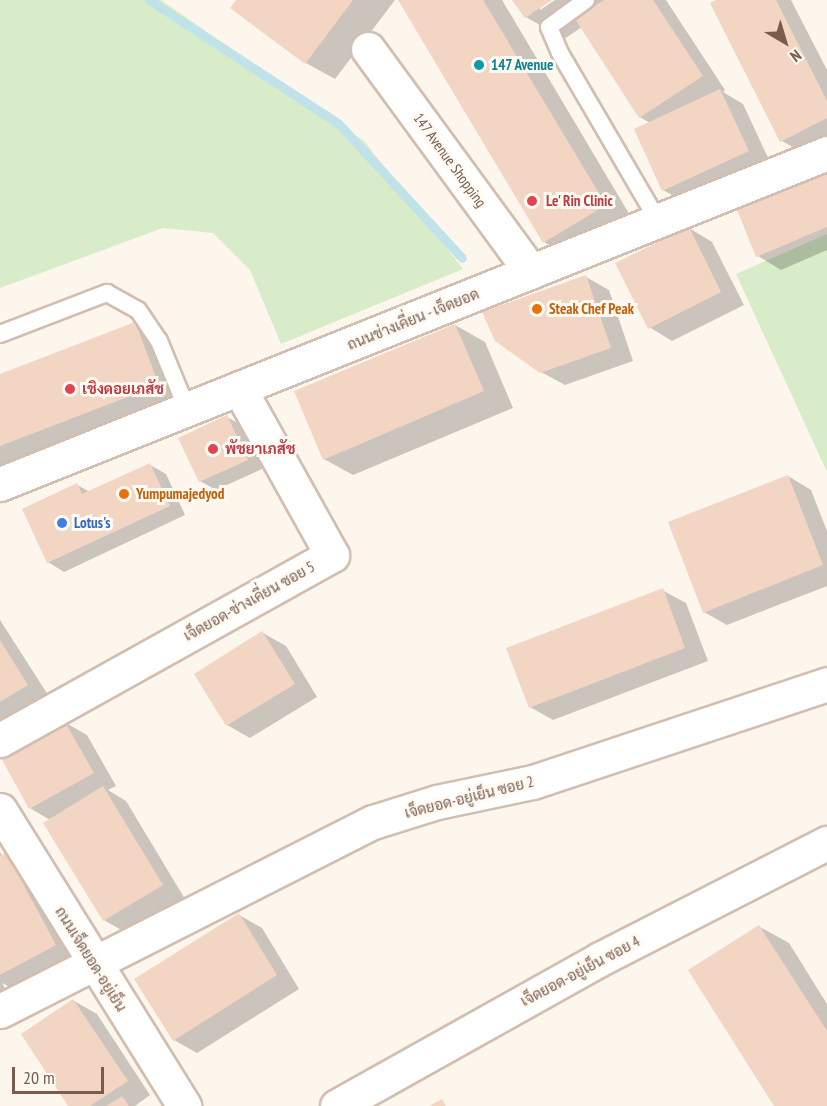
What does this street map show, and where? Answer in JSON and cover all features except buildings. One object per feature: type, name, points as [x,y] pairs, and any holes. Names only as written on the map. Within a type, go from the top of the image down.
[{"type":"street","name":"147 Avenue Shopping","points":[[368,49],[531,272]]},
{"type":"street","name":"ถนนช่างเคี่ยน - เจ็ดยอด","points":[[0,484],[827,153]]},
{"type":"street","name":"เจ็ดยอด-ช่างเคี่ยน ซอย 5","points":[[0,740],[332,555],[239,388]]},
{"type":"street","name":"เจ็ดยอด-อยู่เย็น ซอย 2","points":[[0,1011],[373,822],[437,802],[533,782],[827,684]]},
{"type":"street","name":"ถนนเจ็ดยอด-อยู่เย็น","points":[[0,810],[184,1106]]},
{"type":"street","name":"เจ็ดยอด-อยู่เย็น ซอย 4","points":[[337,1106],[600,959],[827,843]]},
{"type":"lane","points":[[586,0],[549,27],[560,53],[658,221]]},
{"type":"lane","points":[[0,334],[107,293],[138,310],[159,341],[187,409]]},
{"type":"green space","points":[[0,0],[161,0],[365,142],[463,269],[281,344],[250,270],[213,233],[163,228],[0,288]]},
{"type":"green space","points":[[827,234],[827,472],[736,274]]},
{"type":"waterway","points":[[149,0],[338,123],[462,258]]},
{"type":"place","name":"147 Avenue","points":[[479,65]]},
{"type":"place","name":"Le' Rin Clinic","points":[[532,201]]},
{"type":"place","name":"Steak Chef Peak","points":[[537,309]]},
{"type":"place","name":"เชิงดอยเภสัช","points":[[70,389]]},
{"type":"place","name":"พัชยาเภสัช","points":[[213,449]]},
{"type":"place","name":"Yumpumajedyod","points":[[124,494]]},
{"type":"place","name":"Lotus's","points":[[62,523]]}]
